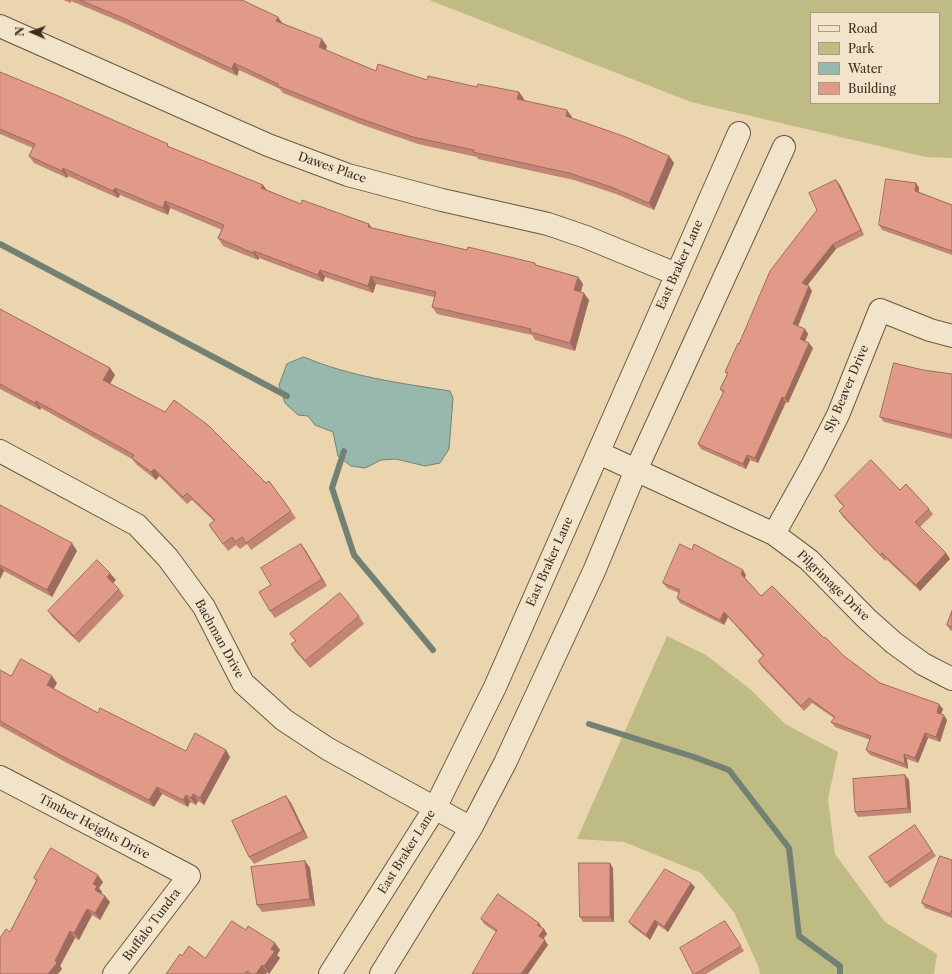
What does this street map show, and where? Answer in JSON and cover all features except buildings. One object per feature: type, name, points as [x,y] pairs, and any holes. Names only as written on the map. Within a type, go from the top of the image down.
[{"type":"street","name":"Dawes Place","points":[[0,26],[268,145],[348,175],[442,200],[548,224],[586,237],[676,274]]},
{"type":"street","name":"East Braker Lane","points":[[330,974],[435,808],[495,687],[599,453],[738,133]]},
{"type":"street","points":[[381,974],[471,828],[505,764],[595,569],[636,470],[784,147]]},
{"type":"street","name":"Sly Beaver Drive","points":[[774,534],[838,415],[880,310],[930,330],[952,336]]},
{"type":"street","name":"Bachman Drive","points":[[0,451],[137,525],[168,558],[204,607],[244,683],[284,720],[328,749],[471,828]]},
{"type":"street","name":"Pilgrimage Drive","points":[[599,453],[774,534],[809,560],[867,619],[894,642],[923,664],[952,679]]},
{"type":"street","name":"Timber Heights Drive","points":[[0,777],[189,876]]},
{"type":"street","name":"Buffalo Tundra","points":[[114,974],[189,876]]},
{"type":"green space","points":[[429,0],[952,0],[952,158],[926,157],[691,102]]},
{"type":"green space","points":[[667,636],[706,655],[751,690],[785,724],[838,752],[828,799],[835,854],[885,922],[937,954],[934,974],[760,974],[759,968],[734,912],[701,873],[624,842],[577,839]]},
{"type":"water","points":[[304,357],[340,370],[394,382],[450,391],[453,398],[449,449],[440,463],[425,466],[396,459],[381,460],[365,468],[351,466],[338,456],[333,432],[315,425],[308,416],[298,415],[285,403],[279,385],[287,364]]},
{"type":"waterway","points":[[0,244],[287,396]]},
{"type":"waterway","points":[[344,451],[332,488],[354,555],[433,650]]},
{"type":"waterway","points":[[589,724],[694,757],[729,770],[789,848],[799,936],[840,966],[840,974]]}]
